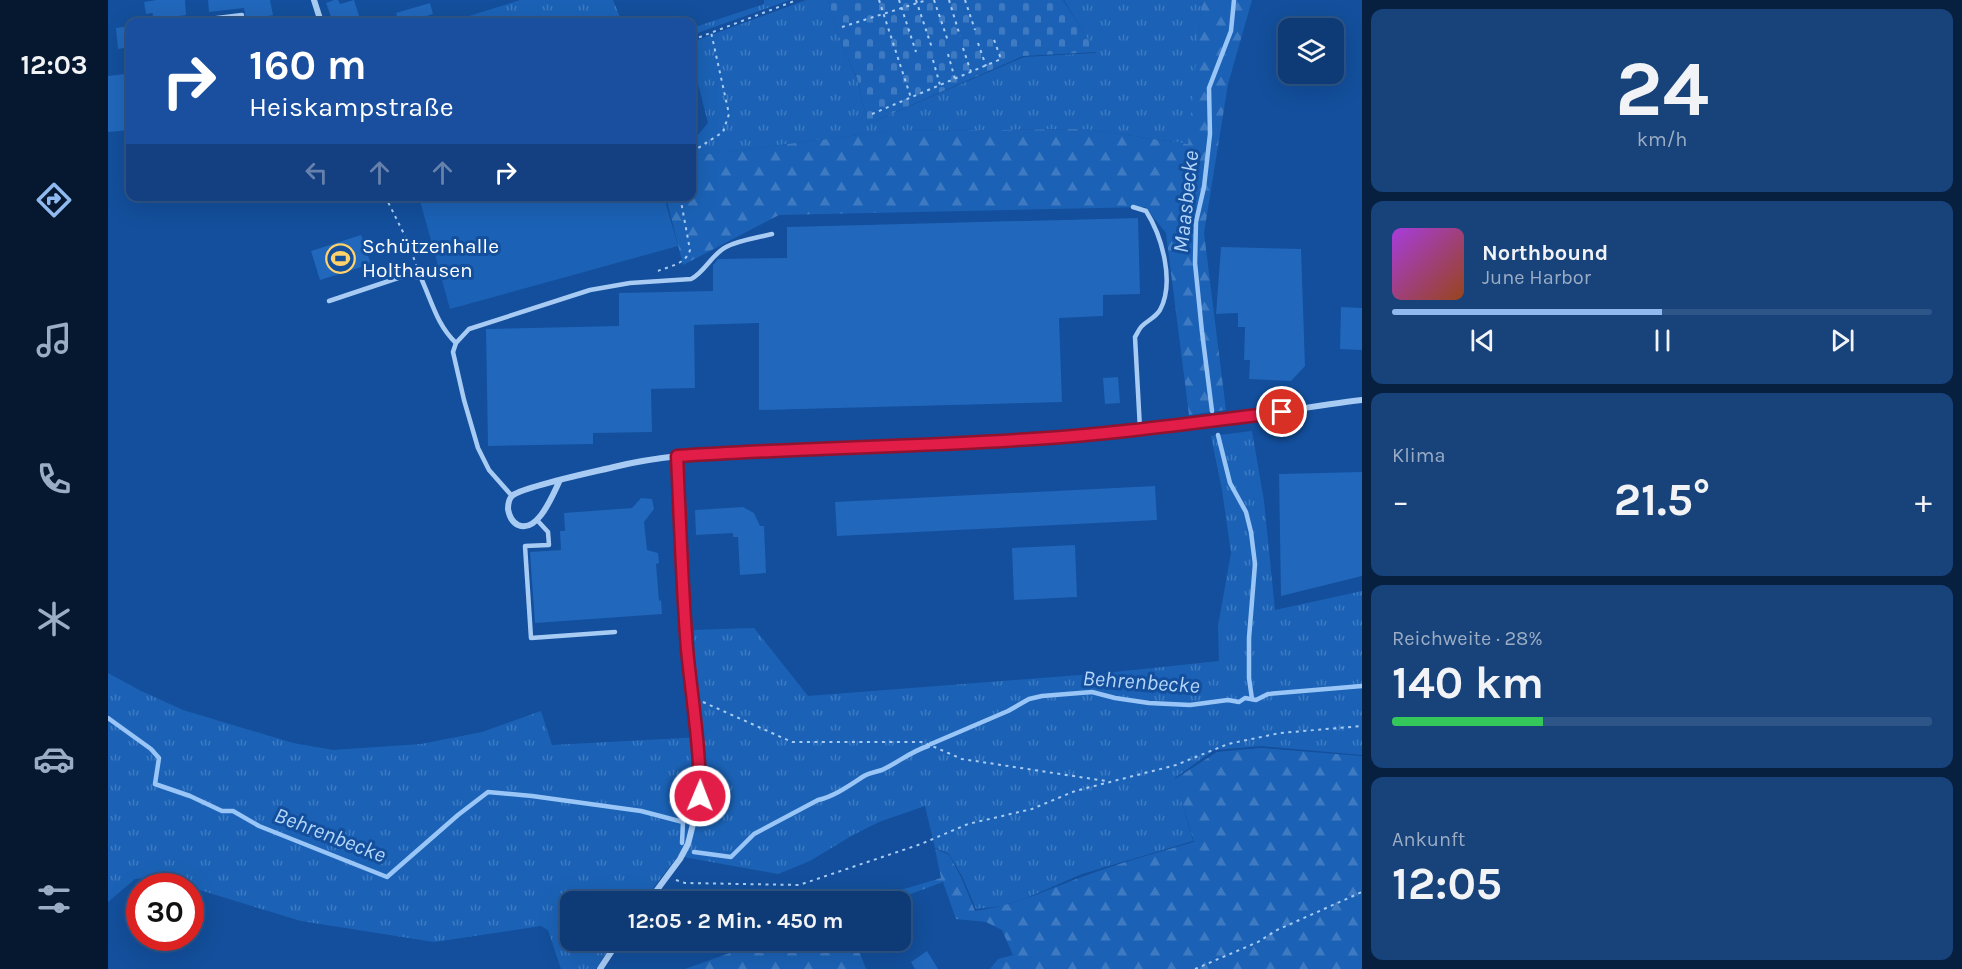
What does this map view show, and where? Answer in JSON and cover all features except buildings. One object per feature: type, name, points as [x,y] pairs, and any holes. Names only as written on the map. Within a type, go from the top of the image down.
[{"type":"street","points":[[314,0],[320,18]]},
{"type":"street","points":[[560,480],[537,520],[531,525],[517,525],[512,520],[508,506],[512,496],[519,491],[560,480],[619,466],[677,456],[800,448],[1032,439],[1140,429],[1362,400]]},
{"type":"street","points":[[656,891],[688,844],[700,796],[700,760],[686,631],[677,456]]},
{"type":"street","points":[[600,969],[612,951]]},
{"type":"lane","points":[[217,18],[242,15]]},
{"type":"lane","points":[[1133,207],[1146,211],[1155,224],[1166,277],[1161,307],[1156,316],[1141,326],[1135,338],[1140,429]]},
{"type":"lane","points":[[512,496],[489,470],[478,448],[453,352],[456,344],[469,329],[590,290],[630,283],[691,279],[698,276],[712,257],[726,246],[772,234]]},
{"type":"lane","points":[[329,301],[407,275],[421,279],[436,317],[447,335],[456,344]]},
{"type":"lane","points":[[537,520],[548,532],[549,545],[525,546],[531,638],[615,632]]},
{"type":"path","points":[[696,38],[785,2],[797,0]]},
{"type":"path","points":[[879,0],[911,98]]},
{"type":"path","points":[[899,0],[916,52]]},
{"type":"path","points":[[842,27],[927,0]]},
{"type":"path","points":[[934,0],[948,41]]},
{"type":"path","points":[[949,0],[960,36]]},
{"type":"path","points":[[965,0],[975,30]]},
{"type":"path","points":[[917,2],[932,48]]},
{"type":"path","points":[[696,149],[723,132],[729,114],[711,32]]},
{"type":"path","points":[[872,114],[1001,59],[993,37]]},
{"type":"path","points":[[978,43],[986,66]]},
{"type":"path","points":[[963,48],[971,72]]},
{"type":"path","points":[[948,54],[956,79]]},
{"type":"path","points":[[933,60],[940,85]]},
{"type":"path","points":[[387,201],[407,240],[421,279]]},
{"type":"path","points":[[651,274],[682,261],[688,256],[690,250],[681,201]]},
{"type":"path","points":[[692,697],[792,742],[923,742],[962,759],[1108,781]]},
{"type":"path","points":[[667,876],[685,883],[799,885],[921,844],[968,824],[1032,809],[1075,791],[1108,781],[1176,765],[1228,744],[1280,733],[1362,726]]},
{"type":"path","points":[[1195,969],[1258,942],[1277,930],[1362,892]]},
{"type":"green space","points":[[520,0],[613,0],[620,18],[463,18]]},
{"type":"green space","points":[[764,0],[790,0],[696,34],[696,27],[764,4]]},
{"type":"green space","points":[[806,0],[828,0],[843,48],[857,79],[868,124],[1024,57],[1096,53],[1064,0],[1202,0],[1189,144],[1085,129],[891,131],[696,155],[696,137],[708,123],[696,76],[696,41]]},
{"type":"green space","points":[[828,0],[1063,0],[1096,52],[1023,56],[868,124],[857,78],[843,48]]},
{"type":"green space","points":[[1202,0],[1252,0],[1228,84],[1204,233],[1226,410],[1189,415],[1166,233],[1145,207],[779,215],[683,265],[667,201],[696,201],[696,155],[891,131],[1085,129],[1188,144]]},
{"type":"green space","points":[[420,201],[665,201],[678,246],[450,309]]},
{"type":"green space","points":[[1252,431],[1264,501],[1275,610],[1362,591],[1362,755],[1261,746],[1214,750],[1175,778],[1193,841],[1082,874],[1024,899],[1001,906],[976,909],[962,876],[949,854],[935,848],[925,806],[879,822],[810,861],[778,874],[678,856],[651,891],[560,891],[560,951],[608,951],[596,969],[561,969],[548,930],[541,926],[434,942],[301,921],[204,891],[204,873],[126,873],[126,887],[108,902],[108,673],[183,710],[293,743],[333,750],[421,744],[482,732],[541,711],[552,745],[702,737],[696,691],[694,630],[754,628],[808,696],[1105,673],[1219,661],[1218,626],[1231,553],[1211,436]]},
{"type":"green space","points":[[1261,748],[1362,756],[1362,969],[990,969],[998,959],[1013,955],[1002,930],[986,922],[956,919],[943,882],[911,894],[911,891],[897,891],[941,878],[935,849],[949,855],[975,911],[1017,901],[1109,867],[1194,842],[1175,779],[1217,752]]},
{"type":"green space","points":[[735,951],[859,951],[866,969],[685,969]]},
{"type":"waterway","name":"Maasbecke","points":[[1212,411],[1195,263],[1196,222],[1204,187],[1210,134],[1209,88],[1231,31],[1234,0]]},
{"type":"waterway","name":"Maasbecke","points":[[1218,435],[1230,483],[1246,512],[1251,532],[1255,564],[1249,638],[1249,678],[1252,699]]},
{"type":"waterway","name":"Behrenbecke","points":[[931,744],[1008,711],[1029,699],[1042,696],[1092,692],[1149,703],[1190,705],[1228,700],[1239,702],[1245,698],[1256,700],[1268,694],[1362,686]]},
{"type":"waterway","name":"Behrenbecke","points":[[108,718],[151,749],[159,758],[155,784],[190,796],[222,811],[233,811],[259,826],[387,877],[488,792],[641,811],[683,822],[682,843]]},
{"type":"waterway","name":"Behrenbecke","points":[[694,852],[731,857],[754,834],[836,793],[866,775],[882,770],[928,746]]},
{"type":"place","name":"Schützenhalle Holthausen","points":[[341,258]]},
{"type":"route","points":[[700,796],[700,760],[686,631],[677,456],[800,448],[1032,439],[1098,434],[1282,412]]}]
